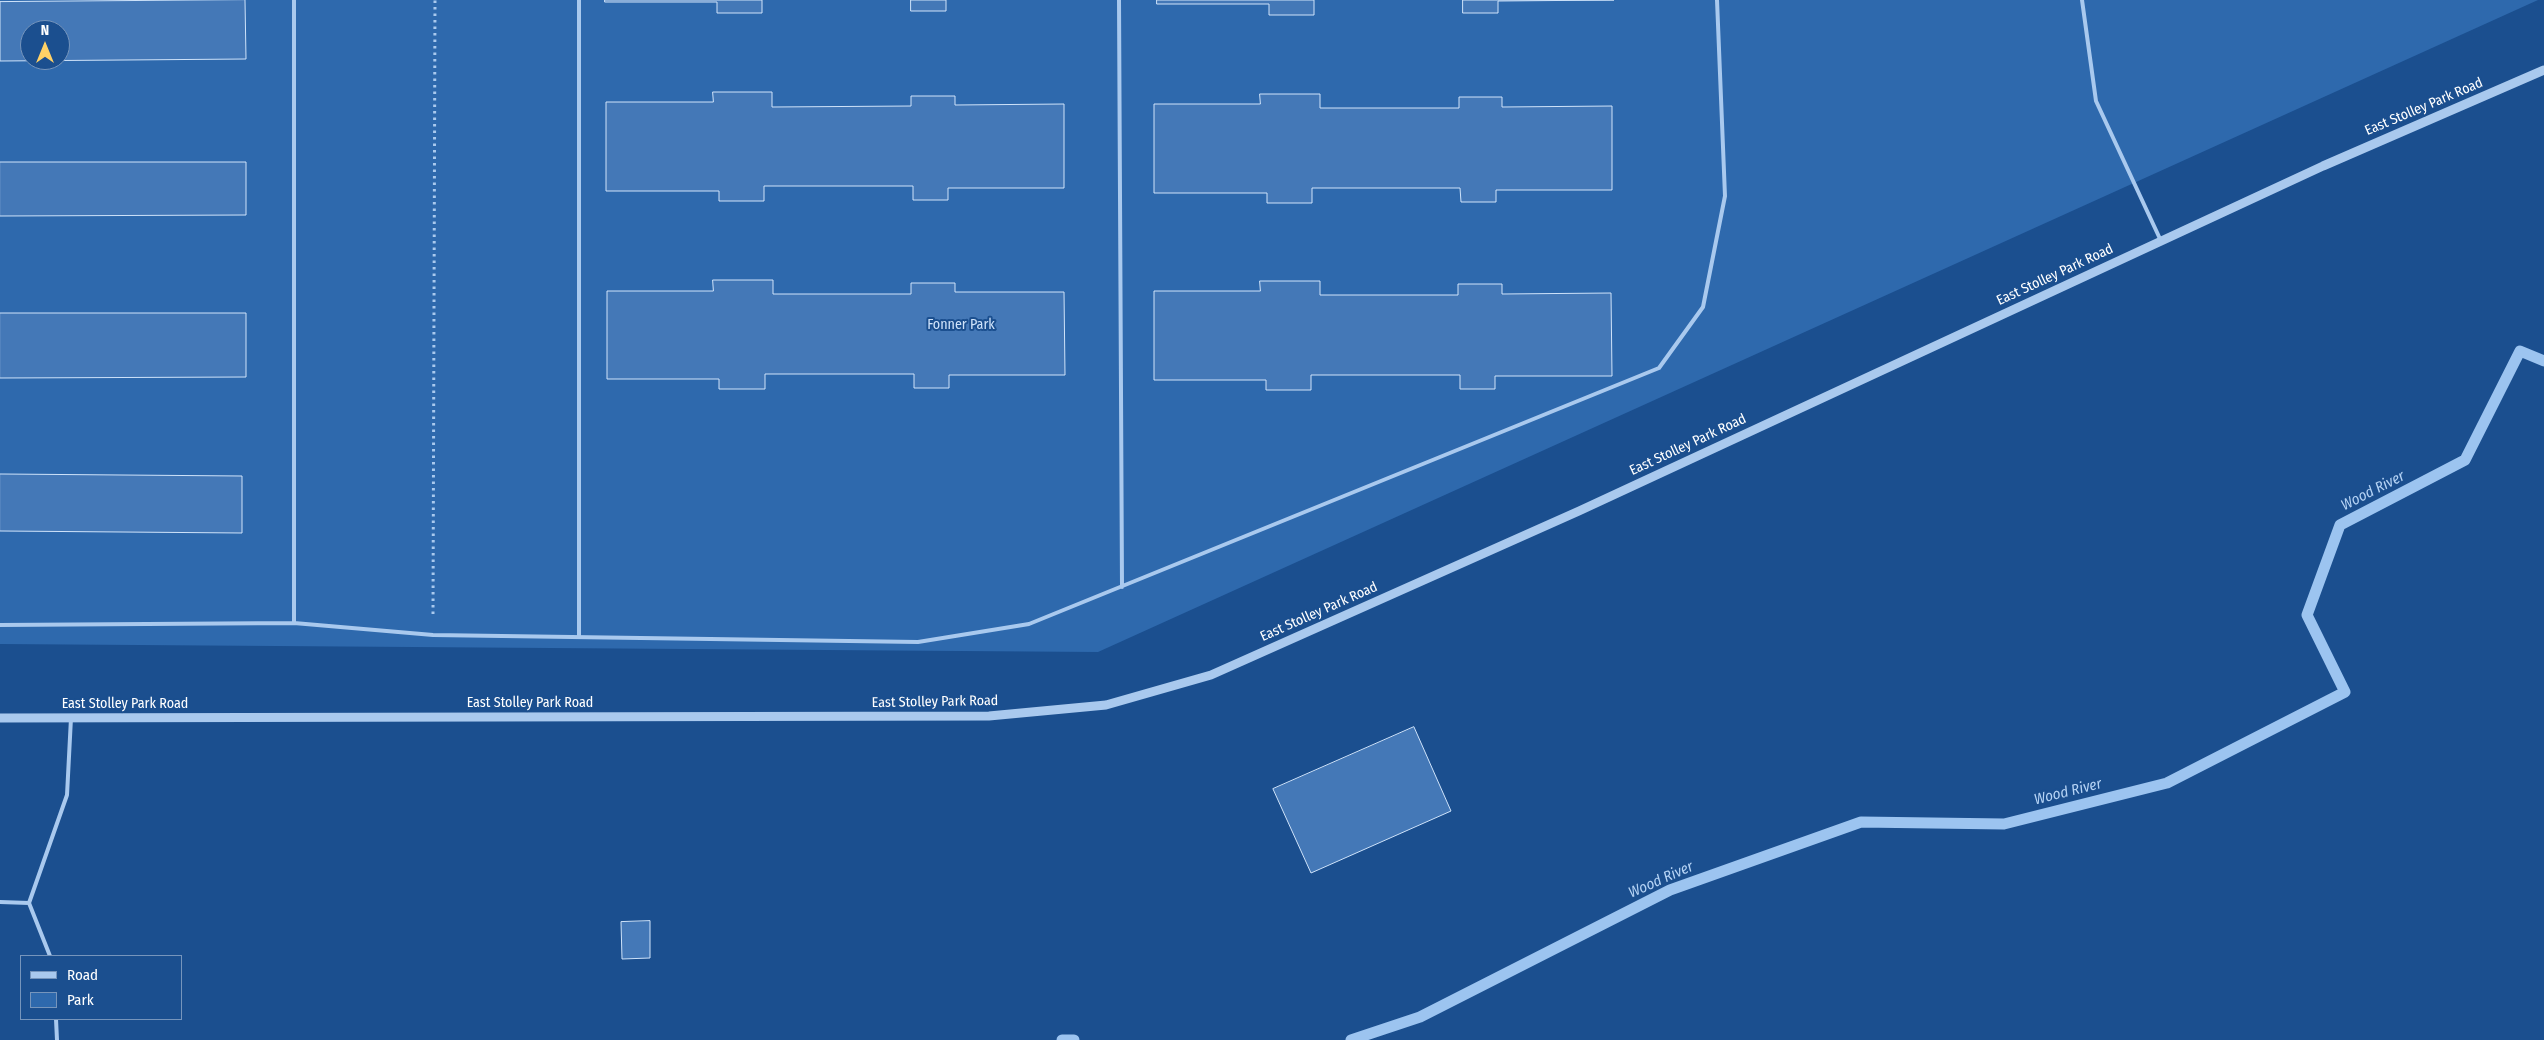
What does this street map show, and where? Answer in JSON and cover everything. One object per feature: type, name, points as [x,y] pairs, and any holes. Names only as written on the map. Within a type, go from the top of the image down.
[{"type":"street","name":"East Stolley Park Road","points":[[0,718],[989,716],[1106,705],[1211,675],[1578,511],[2323,166],[2544,70]]},
{"type":"lane","points":[[294,0],[294,623]]},
{"type":"lane","points":[[580,0],[580,636]]},
{"type":"lane","points":[[1119,0],[1122,587]]},
{"type":"lane","points":[[0,625],[294,623],[433,635],[918,642],[1029,624],[1659,368],[1703,307],[1725,196],[1717,0]]},
{"type":"lane","points":[[2082,0],[2096,101],[2161,241]]},
{"type":"lane","points":[[50,955],[29,903],[67,795],[71,718]]},
{"type":"lane","points":[[0,902],[29,903]]},
{"type":"lane","points":[[56,1020],[57,1040]]},
{"type":"path","points":[[433,635],[435,0]]},
{"type":"green space","name":"Fonner Park","points":[[0,0],[2538,0],[1098,652],[0,644]]},
{"type":"building","points":[[245,0],[246,59],[70,60],[70,20],[20,20],[20,61],[0,61],[0,2]]},
{"type":"building","points":[[605,0],[762,0],[762,13],[717,13],[717,2],[605,2]]},
{"type":"building","points":[[911,0],[946,0],[946,11],[911,11]]},
{"type":"building","points":[[1157,0],[1314,0],[1314,15],[1269,15],[1269,4],[1157,4]]},
{"type":"building","points":[[1463,0],[1614,0],[1498,1],[1498,13],[1463,13]]},
{"type":"building","points":[[713,92],[772,92],[772,107],[911,106],[911,96],[955,96],[955,105],[1064,104],[1064,188],[948,188],[948,200],[913,200],[913,186],[764,186],[764,201],[719,201],[719,191],[606,191],[606,102],[713,102]]},
{"type":"building","points":[[1260,94],[1320,94],[1320,108],[1459,108],[1459,97],[1502,97],[1502,107],[1612,106],[1612,190],[1496,190],[1496,202],[1461,202],[1460,188],[1312,188],[1312,203],[1267,203],[1267,193],[1154,193],[1154,104],[1260,104]]},
{"type":"building","points":[[0,162],[246,162],[246,215],[0,216]]},
{"type":"building","points":[[713,280],[773,280],[773,294],[911,294],[911,283],[955,283],[955,292],[1064,292],[1065,375],[949,375],[949,388],[914,388],[914,374],[765,374],[765,389],[719,389],[719,379],[607,379],[607,291],[713,291]]},
{"type":"building","points":[[1260,281],[1320,281],[1320,295],[1458,295],[1458,284],[1502,284],[1502,294],[1611,293],[1612,376],[1495,376],[1495,389],[1460,389],[1460,375],[1311,375],[1311,390],[1266,390],[1266,380],[1154,380],[1154,291],[1260,291]]},
{"type":"building","points":[[0,313],[246,313],[246,377],[0,378]]},
{"type":"building","points":[[0,474],[242,476],[242,533],[0,531]]},
{"type":"building","points":[[1414,727],[1451,811],[1311,873],[1273,789]]},
{"type":"building","points":[[650,921],[650,958],[622,959],[621,922]]},
{"type":"waterway","name":"Wood River","points":[[1351,1040],[1420,1017],[1670,890],[1861,822],[2004,824],[2167,783],[2345,692],[2307,615],[2340,525],[2465,460],[2520,351],[2544,361]]},
{"type":"waterway","name":"Wood River","points":[[1062,1040],[1074,1040]]}]
